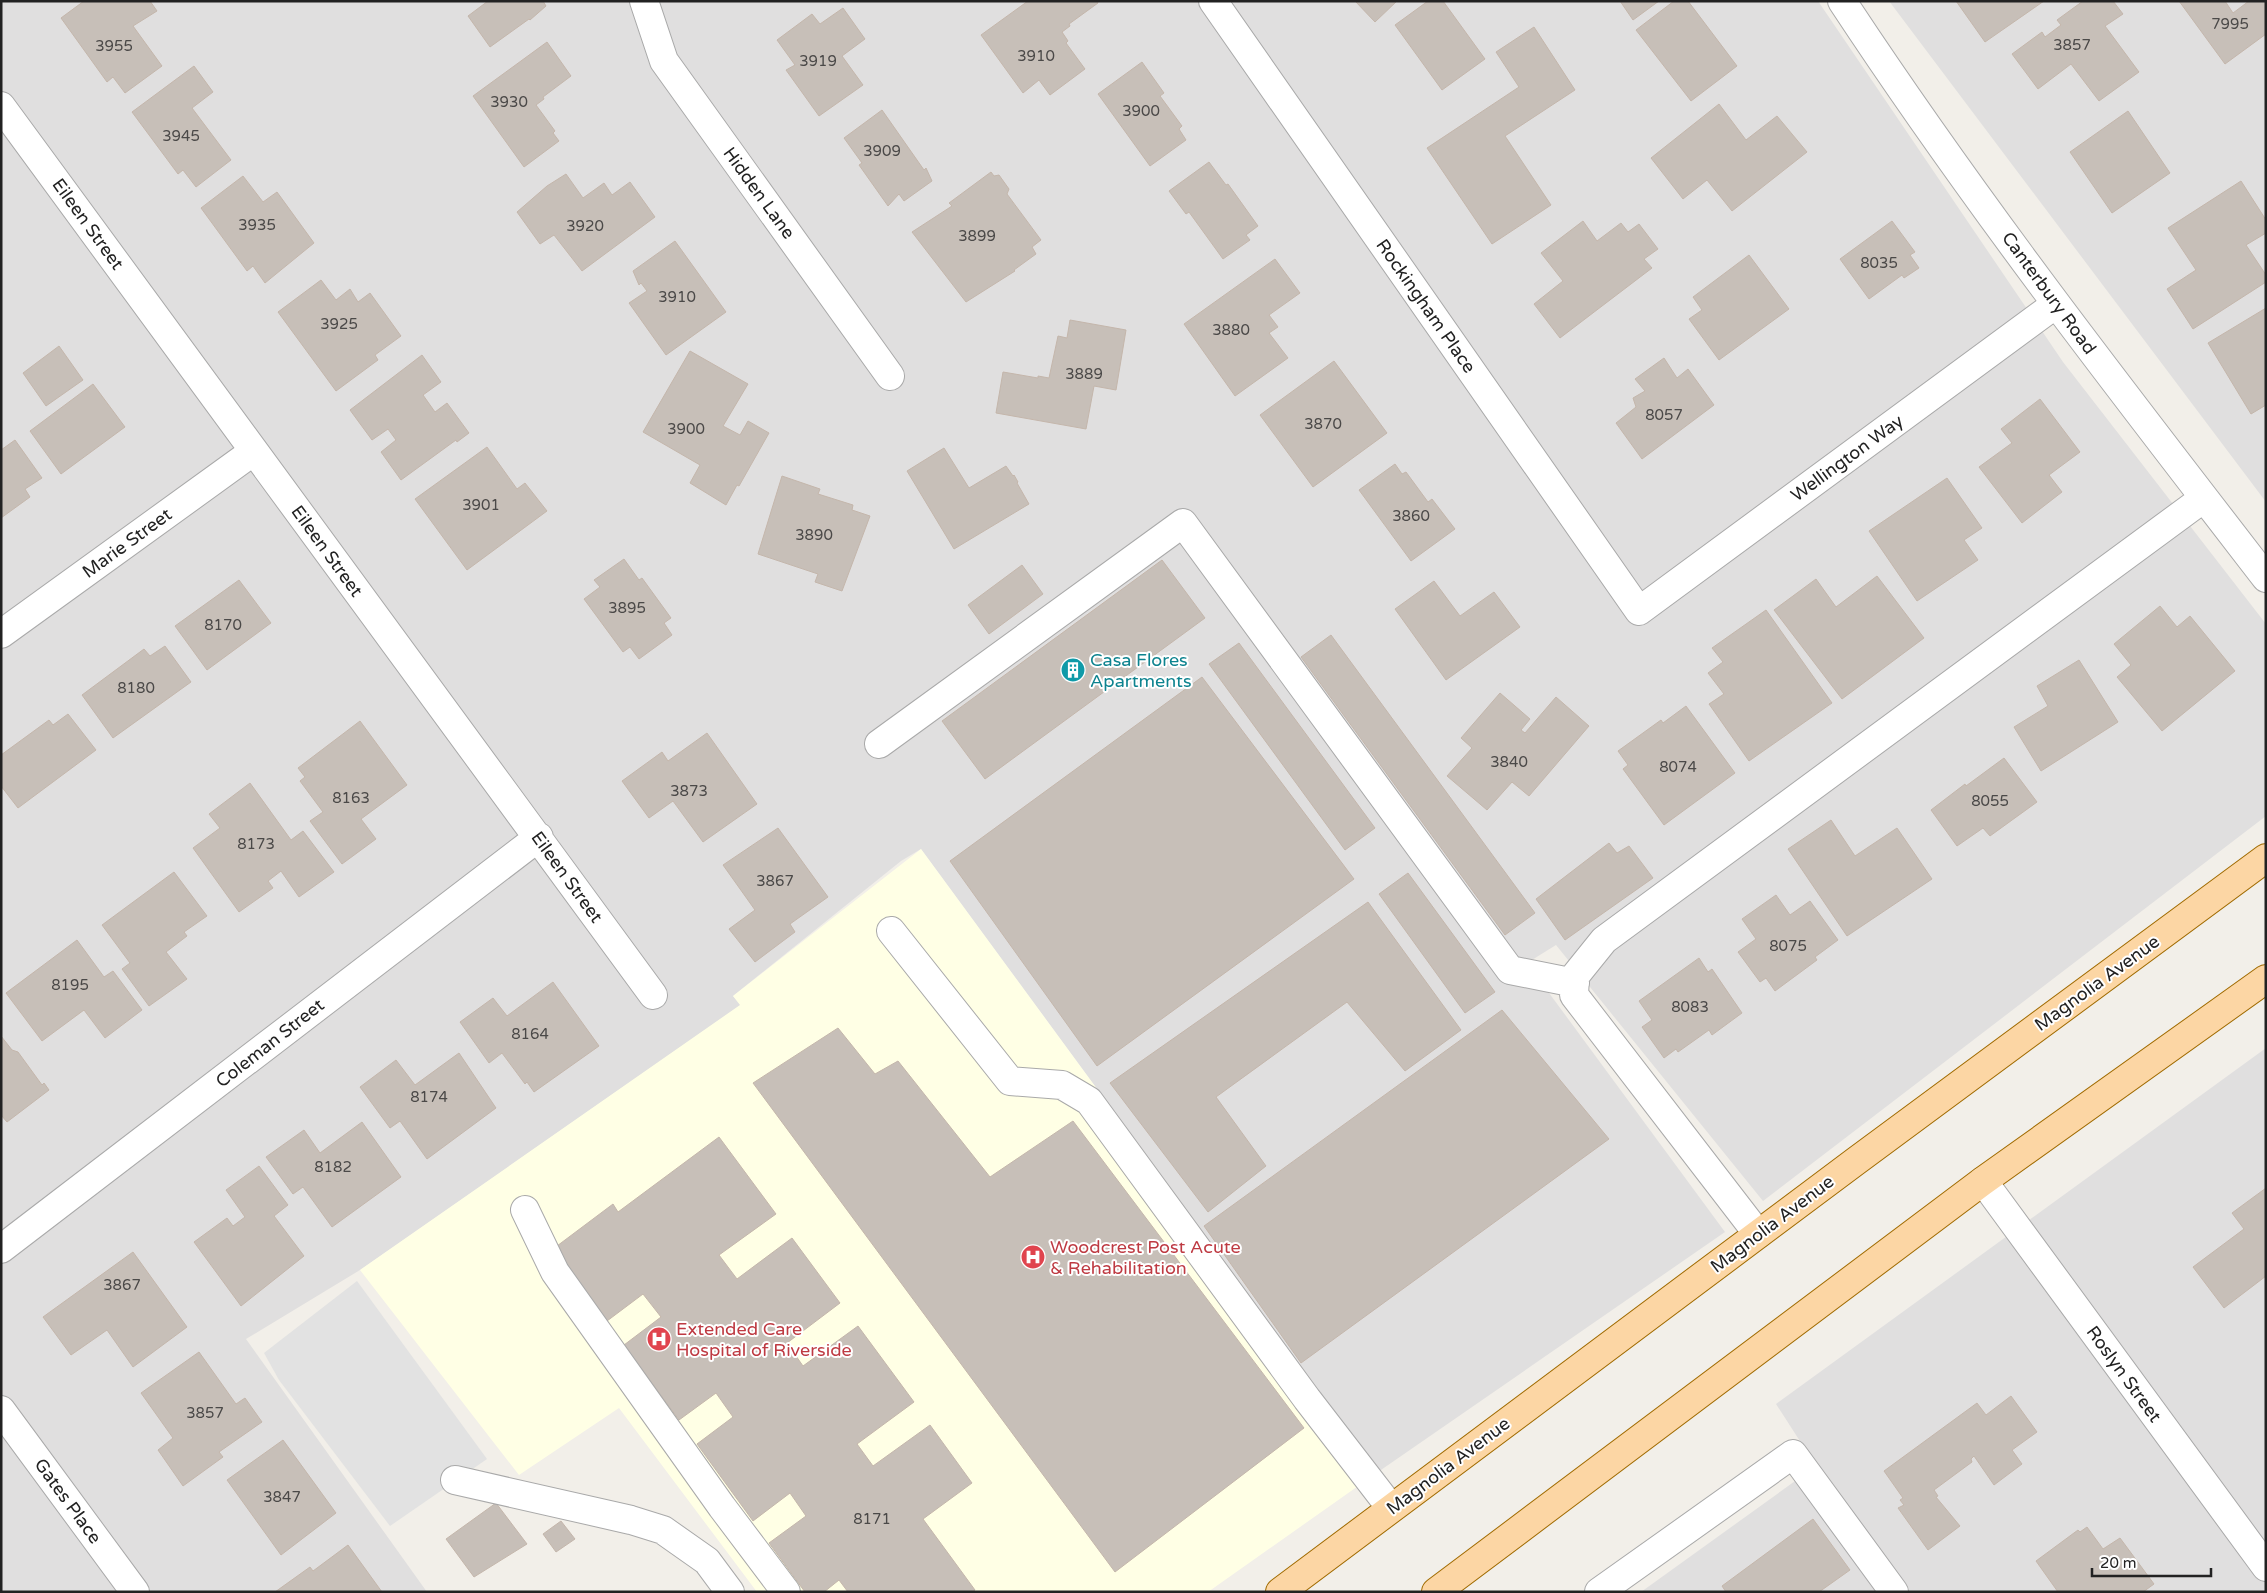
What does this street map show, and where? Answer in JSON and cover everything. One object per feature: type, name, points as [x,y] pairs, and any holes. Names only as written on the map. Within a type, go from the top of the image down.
[{"type":"main road","name":"Magnolia Avenue","points":[[1280,1592],[1758,1234],[2266,858]]},
{"type":"main road","points":[[1436,1592],[1983,1181],[2266,980]]},
{"type":"street","name":"Hidden Lane","points":[[644,1],[664,61],[890,376]]},
{"type":"street","name":"Rockingham Place","points":[[1213,1],[1639,611]]},
{"type":"street","name":"Canterbury Road","points":[[1842,1],[1881,60],[2056,304],[2266,578]]},
{"type":"street","name":"Eileen Street","points":[[1,106],[539,837],[653,995]]},
{"type":"street","name":"Wellington Way","points":[[1639,611],[2056,304]]},
{"type":"street","name":"Marie Street","points":[[1,634],[254,451]]},
{"type":"street","points":[[1758,1234],[1574,995],[1576,976],[1604,940],[2204,498]]},
{"type":"street","points":[[879,744],[1182,523],[1510,970],[1575,984]]},
{"type":"street","name":"Coleman Street","points":[[1,1250],[539,837]]},
{"type":"street","points":[[890,931],[1010,1081],[1062,1085],[1090,1101],[1307,1399],[1391,1508]]},
{"type":"street","name":"Roslyn Street","points":[[1983,1181],[2266,1567]]},
{"type":"street","points":[[525,1210],[556,1272],[619,1364],[786,1592]]},
{"type":"street","name":"Gates Place","points":[[1,1410],[135,1592]]},
{"type":"street","points":[[1599,1592],[1793,1454],[1894,1592]]},
{"type":"street","points":[[455,1480],[631,1520],[663,1530],[707,1561],[730,1592]]},
{"type":"shaded area","points":[[1,1],[1818,1],[2063,362],[2266,624],[2266,816],[1763,1201],[1556,945],[1527,963],[1725,1232],[1378,1472],[921,849],[901,861],[733,996],[741,1005],[360,1270],[246,1339],[427,1592],[1,1592]]},
{"type":"shaded area","points":[[1889,1],[2266,1],[2266,502]]},
{"type":"shaded area","points":[[921,849],[1378,1472],[1208,1592],[757,1592],[619,1408],[519,1475],[360,1270],[740,1005],[733,996]]},
{"type":"shaded area","points":[[2266,1048],[2266,1592],[1641,1592],[1816,1466],[1776,1404]]},
{"type":"shaded area","points":[[357,1281],[487,1459],[390,1526],[279,1380],[264,1353]]},
{"type":"building","points":[[84,1],[150,1],[157,11],[133,26],[162,66],[125,93],[113,77],[107,82],[61,18]]},
{"type":"building","points":[[488,1],[543,1],[546,6],[530,20],[490,47],[468,16]]},
{"type":"building","points":[[1028,1],[1097,1],[1098,3],[1069,24],[1070,26],[1062,32],[1068,41],[1066,43],[1085,69],[1050,95],[1039,80],[1023,93],[981,35]]},
{"type":"building","points":[[1355,1],[1397,1],[1375,22]]},
{"type":"building","points":[[1428,1],[1443,1],[1485,59],[1442,90],[1395,25]]},
{"type":"building","points":[[1620,1],[1659,1],[1633,20]]},
{"type":"building","points":[[1674,1],[1688,1],[1737,66],[1691,101],[1636,30]]},
{"type":"building","points":[[1956,1],[2044,1],[1985,42]]},
{"type":"building","points":[[2083,1],[2113,1],[2123,14],[2105,26],[2139,72],[2099,101],[2071,64],[2038,89],[2012,54],[2042,32],[2045,37],[2061,25],[2057,20]]},
{"type":"building","points":[[2179,1],[2225,1],[2233,13],[2249,1],[2266,1],[2266,34],[2225,64]]},
{"type":"building","points":[[843,8],[865,39],[842,56],[863,85],[819,116],[786,70],[795,65],[777,40],[812,14],[820,24]]},
{"type":"building","points":[[1534,27],[1575,90],[1505,136],[1551,205],[1492,244],[1427,148],[1519,87],[1496,52]]},
{"type":"building","points":[[547,42],[571,76],[543,97],[544,99],[536,105],[555,131],[553,133],[559,141],[524,167],[473,96]]},
{"type":"building","points":[[1142,62],[1164,93],[1160,96],[1182,126],[1179,129],[1186,140],[1150,166],[1098,94]]},
{"type":"building","points":[[194,66],[213,92],[192,108],[231,160],[196,187],[183,170],[178,174],[132,112]]},
{"type":"building","points":[[1719,104],[1746,140],[1777,116],[1807,152],[1732,211],[1707,180],[1683,199],[1651,158]]},
{"type":"building","points":[[882,110],[924,170],[926,168],[932,181],[904,201],[899,194],[888,206],[859,165],[862,163],[844,138]]},
{"type":"building","points":[[2128,111],[2170,173],[2112,213],[2070,152]]},
{"type":"building","points":[[1209,162],[1226,185],[1228,184],[1258,226],[1246,235],[1250,240],[1223,259],[1189,212],[1186,214],[1169,191]]},
{"type":"building","points":[[991,172],[994,176],[999,175],[1009,189],[1007,194],[1041,240],[1032,247],[1036,254],[1015,271],[966,302],[912,232],[952,206],[949,203]]},
{"type":"building","points":[[566,174],[583,198],[604,183],[612,195],[630,182],[655,217],[582,271],[554,235],[540,244],[517,212],[547,186]]},
{"type":"building","points":[[243,176],[263,202],[277,192],[314,243],[265,283],[253,266],[247,271],[201,208]]},
{"type":"building","points":[[2241,181],[2266,220],[2266,233],[2246,245],[2266,275],[2266,282],[2193,329],[2167,289],[2196,270],[2168,228]]},
{"type":"building","points":[[1583,221],[1597,241],[1621,223],[1628,232],[1639,224],[1658,249],[1644,259],[1652,268],[1560,338],[1534,304],[1563,281],[1541,253]]},
{"type":"building","points":[[1892,221],[1915,252],[1910,255],[1919,268],[1904,278],[1902,275],[1869,299],[1840,259]]},
{"type":"building","points":[[675,241],[726,312],[666,355],[629,303],[647,291],[641,283],[639,285],[633,271]]},
{"type":"building","points":[[1749,255],[1789,309],[1719,360],[1689,319],[1702,310],[1693,297]]},
{"type":"building","points":[[1275,259],[1300,293],[1269,315],[1278,327],[1269,333],[1288,358],[1235,396],[1184,324]]},
{"type":"building","points":[[321,280],[336,300],[350,289],[358,302],[370,293],[401,336],[375,355],[378,360],[336,391],[278,312]]},
{"type":"building","points":[[2266,308],[2266,405],[2251,414],[2208,343]]},
{"type":"building","points":[[1070,320],[1126,330],[1116,390],[1094,386],[1086,429],[996,413],[1003,372],[1049,378],[1058,336],[1067,338]]},
{"type":"building","points":[[59,346],[83,380],[46,406],[23,373]]},
{"type":"building","points":[[690,351],[748,384],[723,426],[740,435],[748,421],[769,433],[726,505],[690,483],[700,465],[643,432]]},
{"type":"building","points":[[422,355],[441,382],[423,395],[435,412],[447,403],[469,433],[457,442],[456,440],[401,480],[381,452],[396,440],[388,429],[372,440],[350,410]]},
{"type":"building","points":[[1664,358],[1677,378],[1688,369],[1714,405],[1642,459],[1616,423],[1636,407],[1633,398],[1645,391],[1635,379]]},
{"type":"building","points":[[1334,361],[1387,433],[1313,487],[1260,415]]},
{"type":"building","points":[[93,384],[125,427],[61,474],[30,431]]},
{"type":"building","points":[[2040,399],[2080,452],[2049,475],[2062,492],[2022,523],[1979,467],[2012,443],[2001,429]]},
{"type":"building","points":[[15,440],[42,478],[25,489],[30,497],[1,518],[1,450]]},
{"type":"building","points":[[487,447],[517,489],[525,483],[547,511],[467,570],[415,499]]},
{"type":"building","points":[[944,448],[969,488],[1006,466],[1014,475],[1029,504],[954,549],[907,471]]},
{"type":"building","points":[[1395,464],[1402,474],[1406,472],[1428,502],[1432,499],[1455,529],[1411,561],[1359,490]]},
{"type":"building","points":[[782,476],[820,489],[818,494],[853,505],[852,510],[870,516],[842,591],[815,582],[818,574],[758,554]]},
{"type":"building","points":[[1947,478],[1982,528],[1964,540],[1978,560],[1917,601],[1869,531]]},
{"type":"building","points":[[624,559],[639,580],[642,578],[671,618],[664,623],[672,635],[639,659],[630,647],[623,652],[584,599],[600,587],[594,580]]},
{"type":"building","name":"Casa Flores Apartments","points":[[1162,560],[1205,618],[985,779],[942,721]]},
{"type":"building","points":[[1022,565],[1043,594],[989,634],[968,605]]},
{"type":"building","points":[[1877,576],[1924,638],[1842,699],[1774,610],[1816,579],[1836,607]]},
{"type":"building","points":[[239,580],[271,623],[207,670],[175,626]]},
{"type":"building","points":[[1434,581],[1460,616],[1494,592],[1520,627],[1446,680],[1395,609]]},
{"type":"building","points":[[2160,606],[2177,627],[2190,616],[2235,671],[2162,731],[2117,677],[2131,665],[2114,644]]},
{"type":"building","points":[[1766,610],[1832,703],[1749,761],[1709,704],[1724,694],[1708,673],[1723,662],[1712,648]]},
{"type":"building","points":[[1331,635],[1535,913],[1505,935],[1301,657]]},
{"type":"building","name":"Casa Flores Apartments","points":[[1239,643],[1375,828],[1345,850],[1209,664]]},
{"type":"building","points":[[165,646],[191,682],[113,738],[82,695],[144,649],[150,656]]},
{"type":"building","points":[[2079,660],[2118,722],[2041,771],[2014,727],[2048,706],[2037,686]]},
{"type":"building","points":[[1202,677],[1354,879],[1097,1066],[950,861]]},
{"type":"building","points":[[1500,693],[1530,719],[1521,730],[1525,733],[1556,697],[1589,726],[1529,796],[1512,782],[1487,810],[1447,776],[1472,748],[1461,738]]},
{"type":"building","points":[[1686,706],[1735,773],[1664,825],[1623,769],[1628,765],[1618,751],[1661,720],[1663,723]]},
{"type":"building","points":[[68,714],[96,750],[18,808],[1,786],[1,755],[49,720],[53,725]]},
{"type":"building","points":[[360,721],[407,785],[361,819],[376,839],[342,864],[310,821],[323,812],[300,781],[305,777],[298,768]]},
{"type":"building","points":[[707,733],[757,804],[703,842],[673,801],[649,818],[622,781],[662,752],[668,761]]},
{"type":"building","points":[[2004,758],[2037,802],[1990,836],[1983,828],[1957,846],[1931,810]]},
{"type":"building","points":[[250,783],[291,840],[303,831],[334,872],[299,897],[281,871],[268,881],[273,888],[239,912],[193,848],[220,828],[209,814]]},
{"type":"building","points":[[1831,820],[1855,856],[1897,828],[1932,879],[1847,936],[1788,849]]},
{"type":"building","points":[[778,828],[828,897],[790,924],[795,932],[755,962],[729,929],[755,910],[723,865]]},
{"type":"building","points":[[1609,843],[1617,853],[1629,846],[1653,878],[1565,940],[1536,899]]},
{"type":"building","points":[[174,872],[207,916],[184,932],[187,936],[166,952],[187,979],[149,1006],[122,969],[130,963],[102,925]]},
{"type":"building","points":[[1408,873],[1495,992],[1465,1013],[1379,894]]},
{"type":"building","points":[[1776,895],[1790,915],[1810,901],[1838,940],[1815,957],[1817,960],[1775,991],[1766,978],[1760,982],[1738,952],[1756,939],[1742,919]]},
{"type":"building","points":[[1368,902],[1461,1030],[1405,1071],[1347,1002],[1216,1097],[1266,1166],[1208,1212],[1110,1083]]},
{"type":"building","points":[[77,940],[104,977],[113,971],[142,1010],[105,1038],[84,1010],[42,1041],[6,993]]},
{"type":"building","points":[[1699,958],[1708,972],[1712,969],[1742,1013],[1712,1035],[1709,1030],[1678,1052],[1676,1049],[1664,1058],[1642,1027],[1652,1020],[1639,1001]]},
{"type":"building","points":[[553,982],[599,1046],[534,1092],[527,1082],[525,1084],[502,1053],[489,1063],[460,1022],[493,998],[507,1016]]},
{"type":"building","points":[[1502,1010],[1609,1139],[1301,1363],[1204,1226]]},
{"type":"building","points":[[838,1028],[875,1074],[898,1061],[990,1177],[1073,1121],[1304,1428],[1115,1572],[753,1083]]},
{"type":"building","points":[[1,1036],[12,1050],[18,1052],[42,1085],[44,1083],[49,1090],[7,1122],[1,1115]]},
{"type":"building","points":[[459,1053],[496,1108],[427,1159],[400,1121],[390,1128],[360,1087],[396,1060],[415,1085]]},
{"type":"building","points":[[362,1122],[401,1177],[332,1227],[303,1187],[293,1194],[266,1157],[304,1130],[320,1153]]},
{"type":"building","points":[[719,1137],[776,1214],[719,1255],[737,1279],[792,1238],[840,1303],[787,1343],[803,1366],[858,1326],[914,1402],[857,1444],[873,1466],[930,1425],[972,1483],[923,1519],[975,1590],[972,1592],[848,1592],[839,1580],[824,1592],[805,1592],[769,1543],[806,1516],[790,1493],[753,1521],[697,1444],[733,1417],[716,1393],[679,1420],[624,1345],[661,1317],[643,1294],[607,1321],[553,1249],[613,1204],[618,1212]]},
{"type":"building","points":[[259,1166],[288,1205],[274,1216],[304,1256],[241,1306],[194,1242],[227,1218],[233,1226],[245,1217],[226,1190]]},
{"type":"building","points":[[2266,1188],[2266,1276],[2224,1308],[2193,1267],[2244,1229],[2232,1213]]},
{"type":"building","points":[[133,1252],[187,1327],[133,1367],[107,1330],[71,1355],[43,1317]]},
{"type":"building","points":[[199,1352],[236,1404],[245,1398],[262,1422],[219,1452],[223,1457],[183,1486],[158,1450],[173,1438],[141,1393]]},
{"type":"building","points":[[2011,1396],[2037,1432],[2012,1450],[2022,1464],[1994,1485],[1974,1456],[1971,1459],[1972,1462],[1934,1490],[1938,1496],[1936,1497],[1960,1526],[1928,1550],[1898,1508],[1904,1505],[1900,1500],[1903,1498],[1884,1471],[1977,1403],[1986,1415]]},
{"type":"building","points":[[283,1440],[336,1513],[281,1555],[227,1480]]},
{"type":"building","points":[[496,1503],[527,1544],[474,1577],[446,1539]]},
{"type":"building","points":[[1813,1519],[1850,1570],[1819,1592],[1726,1592],[1722,1586]]},
{"type":"building","points":[[561,1521],[575,1539],[556,1552],[543,1534]]},
{"type":"building","points":[[2087,1527],[2103,1549],[2120,1538],[2154,1584],[2143,1592],[2058,1592],[2036,1561],[2078,1530],[2080,1532]]},
{"type":"building","points":[[348,1545],[382,1592],[275,1592],[310,1567],[313,1571]]},
{"type":"place","name":"Casa Flores Apartments","points":[[1073,670]]},
{"type":"place","name":"Woodcrest Post Acute & Rehabilitation","points":[[1033,1257]]},
{"type":"place","name":"Extended Care Hospital of Riverside","points":[[659,1339]]}]
